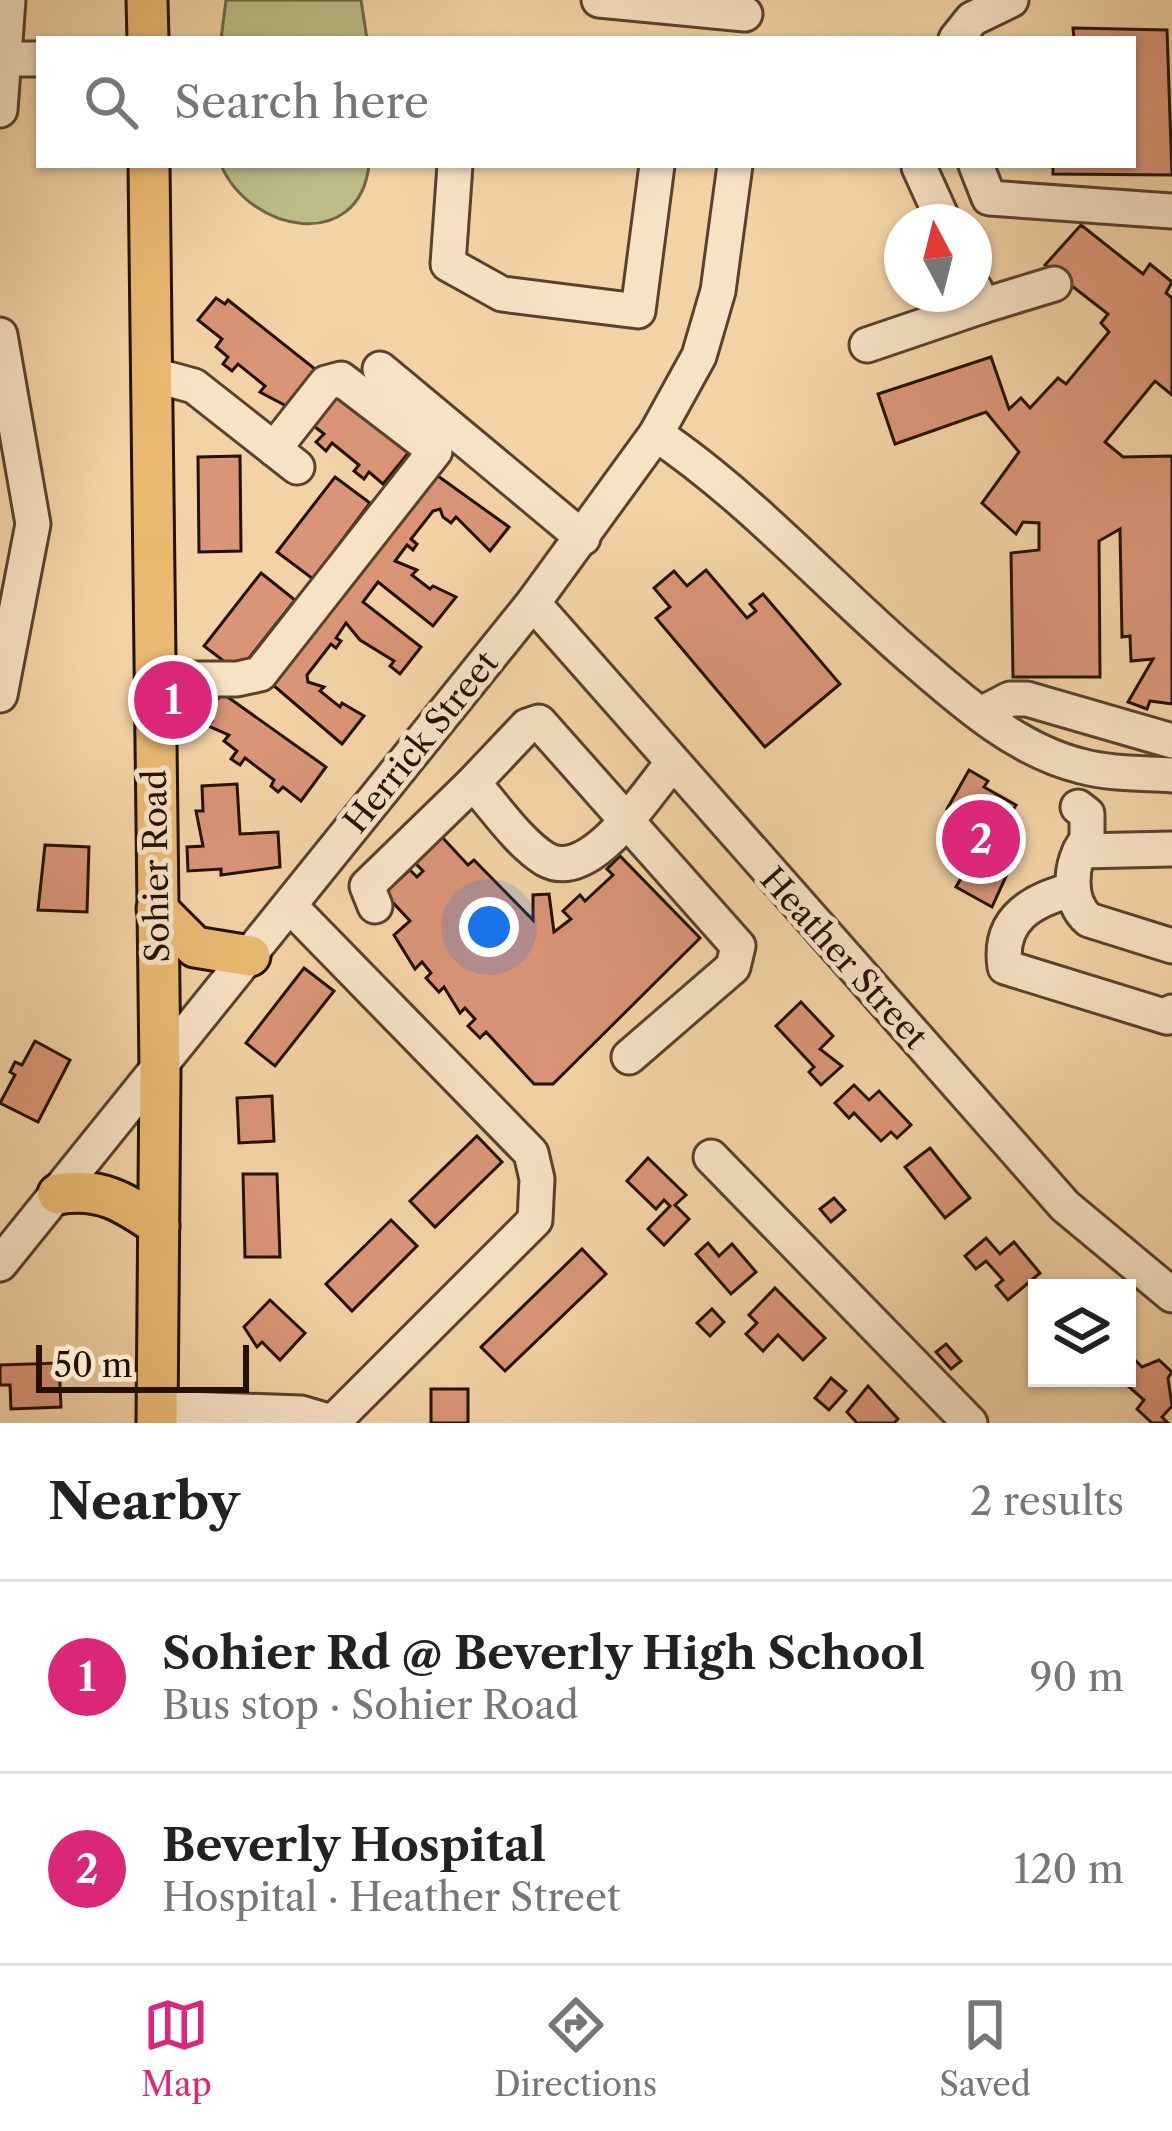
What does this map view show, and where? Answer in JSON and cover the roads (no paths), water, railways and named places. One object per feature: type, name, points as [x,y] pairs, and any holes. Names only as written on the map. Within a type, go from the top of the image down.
[{"type":"main road","points":[[147,0],[148,36]]},
{"type":"main road","name":"Sohier Road","points":[[148,168],[160,1071],[157,1415]]},
{"type":"main road","points":[[157,909],[195,947],[250,956]]},
{"type":"main road","points":[[58,1194],[89,1189],[119,1199],[159,1226]]},
{"type":"street","points":[[0,110],[15,59],[8,0]]},
{"type":"street","points":[[599,0],[744,18]]},
{"type":"street","points":[[958,36],[972,19],[1011,0]]},
{"type":"street","points":[[455,168],[448,264],[502,294],[638,311],[657,168]]},
{"type":"street","name":"Herrick Street","points":[[0,1264],[533,603],[656,434],[699,356],[718,292],[735,168]]},
{"type":"street","points":[[930,168],[940,204]]},
{"type":"street","points":[[977,168],[989,198],[1172,211]]},
{"type":"street","points":[[992,295],[1054,284]]},
{"type":"street","points":[[867,345],[943,312]]},
{"type":"street","points":[[0,335],[15,493],[33,524],[0,695]]},
{"type":"street","points":[[380,369],[583,538]]},
{"type":"street","points":[[150,374],[194,386],[286,458],[326,383],[341,379],[435,451],[260,674],[237,679],[154,679]]},
{"type":"street","points":[[656,434],[706,468],[840,597],[980,714],[1028,745],[1078,766],[1172,775]]},
{"type":"street","name":"Heather Street","points":[[533,603],[671,765],[1065,1206],[1172,1295]]},
{"type":"street","points":[[980,714],[1010,699],[1040,701],[1172,741]]},
{"type":"street","points":[[375,906],[367,886],[527,726],[539,722],[738,946],[734,968],[628,1057]]},
{"type":"street","points":[[473,783],[546,860],[566,865],[594,855],[671,765]]},
{"type":"street","points":[[1078,766],[1078,807],[1087,814],[1087,840],[1080,849],[1072,890],[1078,911],[1089,920],[1172,946]]},
{"type":"street","points":[[1080,849],[1172,849]]},
{"type":"street","points":[[1072,890],[1036,899],[1020,912],[1002,949],[1005,967],[1167,1017],[1172,1012]]},
{"type":"street","points":[[157,1415],[301,1413],[334,1422],[535,1220],[537,1179],[531,1153],[290,906]]},
{"type":"street","points":[[711,1157],[970,1423]]},
{"type":"place","name":"Sohier Rd @ Beverly High School","points":[[173,700]]},
{"type":"place","name":"Beverly Hospital","points":[[981,839]]}]
